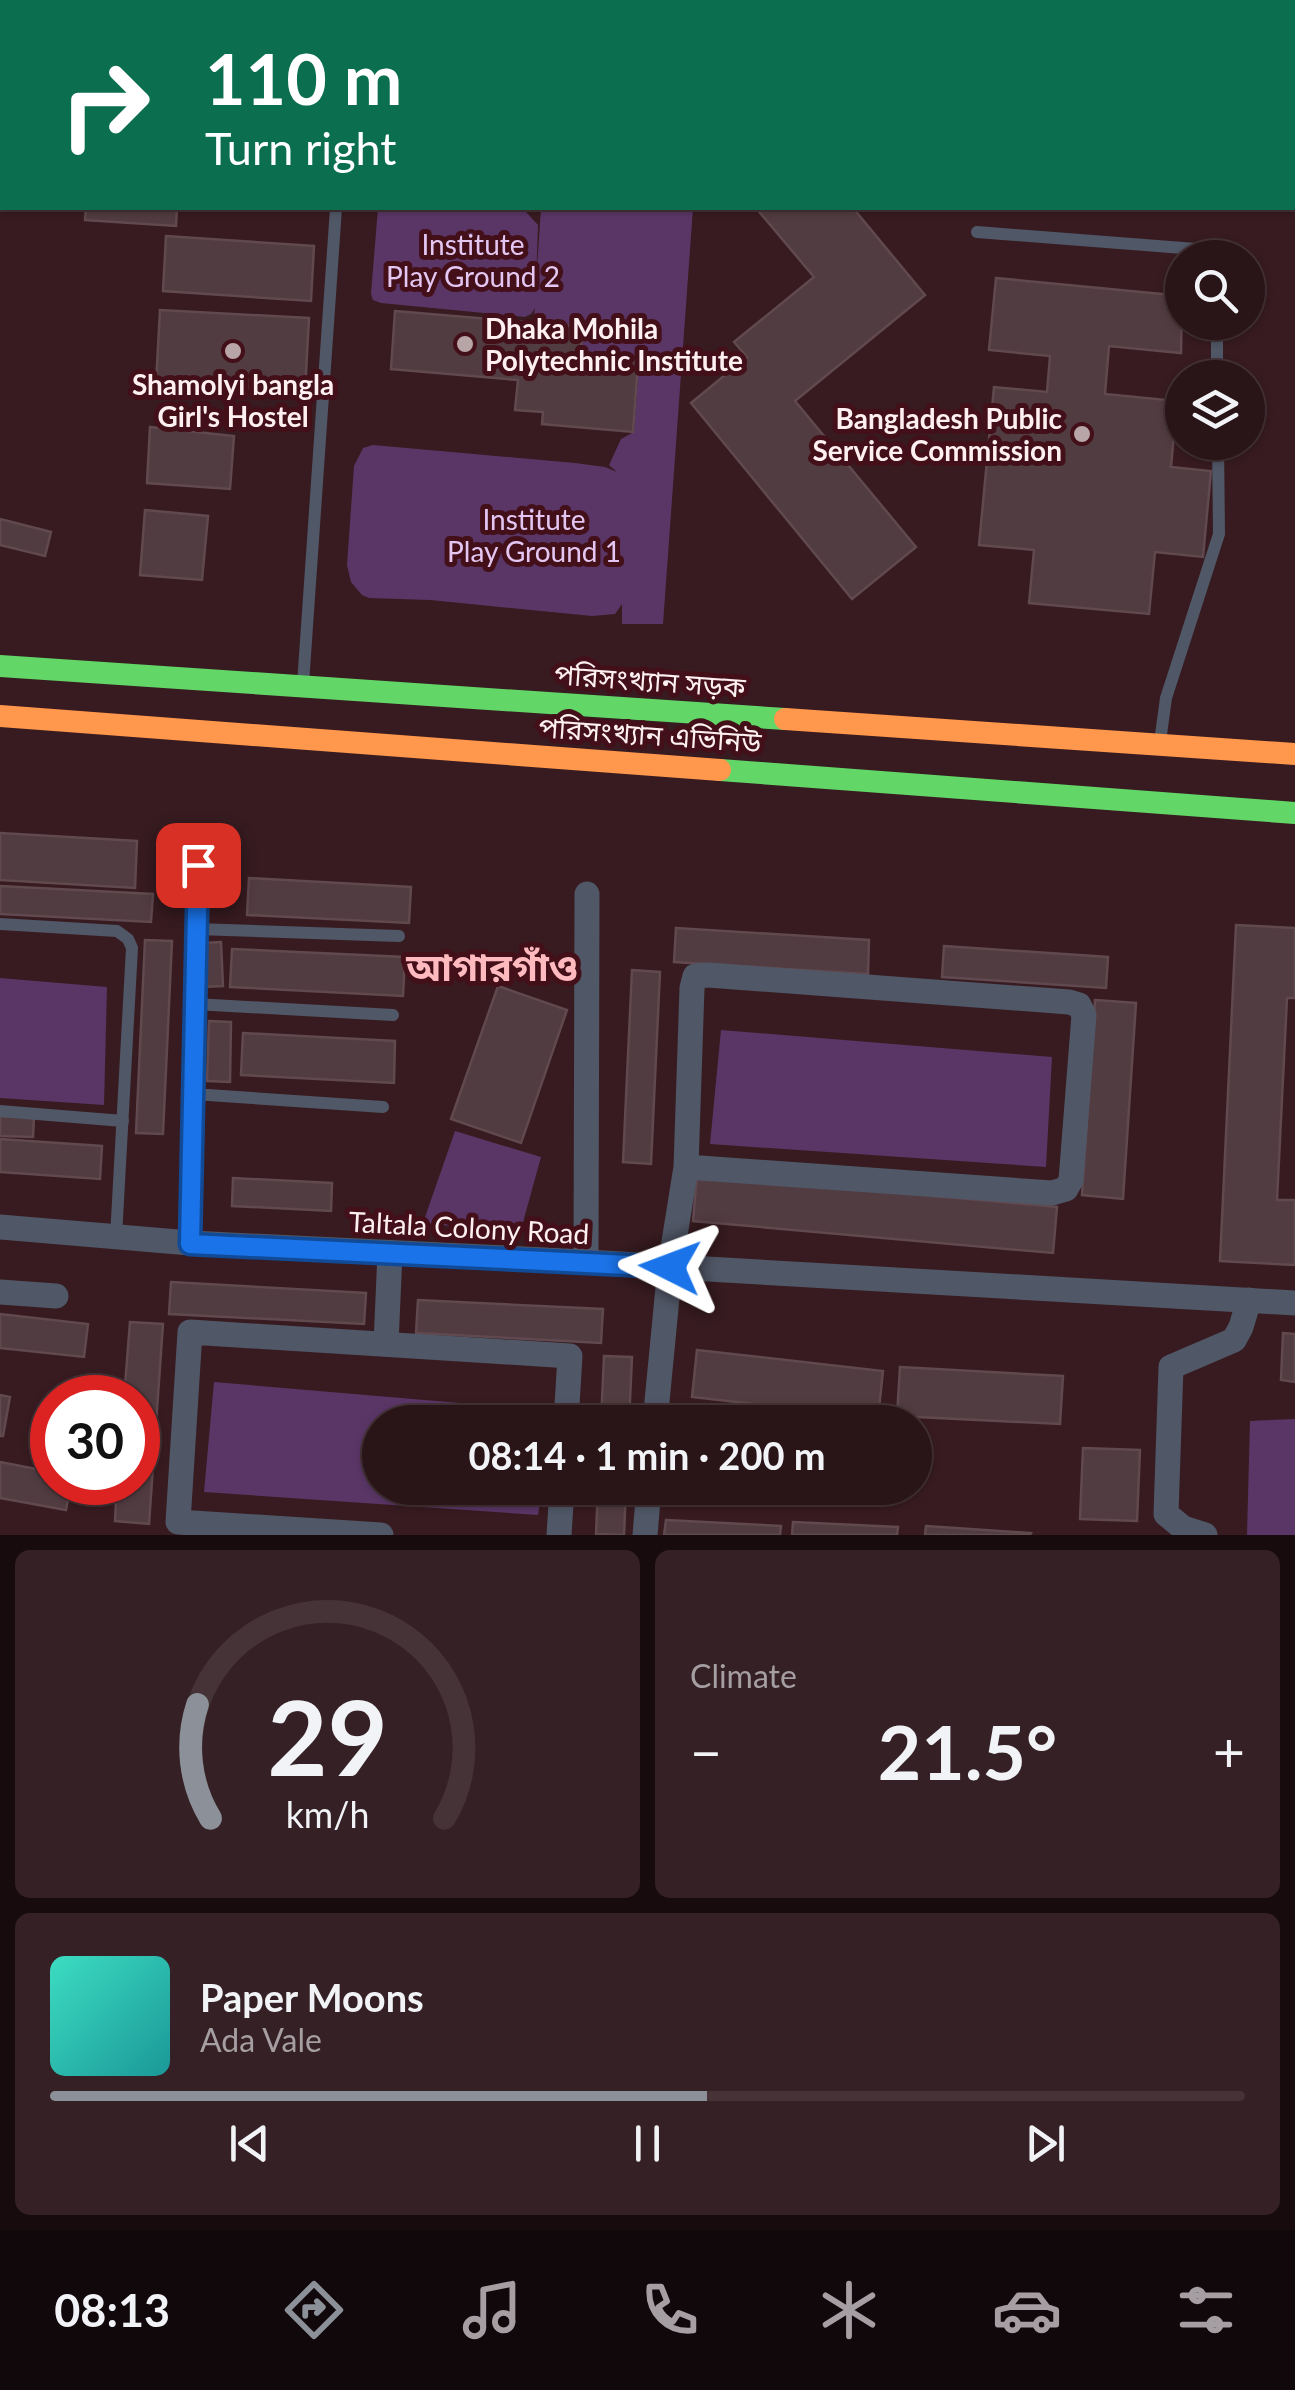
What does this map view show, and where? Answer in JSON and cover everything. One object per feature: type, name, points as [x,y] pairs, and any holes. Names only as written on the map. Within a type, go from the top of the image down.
[{"type":"street","name":"পরিসংখ্যান সড়ক","points":[[0,666],[1295,754]]},
{"type":"street","name":"পরিসংখ্যান এভিনিউ","points":[[0,716],[1295,813]]},
{"type":"street","points":[[586,1262],[587,894]]},
{"type":"street","points":[[657,1405],[670,1267],[686,1166],[695,976],[1069,1002],[1079,1005],[1084,1015],[1072,1180],[1066,1189],[1052,1193],[686,1166]]},
{"type":"street","name":"Taltala Colony Road","points":[[0,1227],[190,1244],[1295,1302]]},
{"type":"street","points":[[386,1344],[390,1253]]},
{"type":"street","points":[[0,1292],[56,1296]]},
{"type":"street","points":[[1205,1535],[1182,1528],[1166,1514],[1171,1367],[1234,1340],[1249,1300]]},
{"type":"street","points":[[382,1535],[178,1522],[190,1332],[570,1356],[567,1405]]},
{"type":"street","points":[[559,1535],[561,1505]]},
{"type":"street","points":[[645,1535],[648,1505]]},
{"type":"lane","points":[[303,686],[336,210]]},
{"type":"lane","points":[[976,232],[1165,247]]},
{"type":"lane","points":[[1160,745],[1166,698],[1218,534],[1218,460]]},
{"type":"lane","points":[[190,1244],[198,865]]},
{"type":"lane","points":[[0,924],[117,931],[132,948],[116,1237]]},
{"type":"lane","points":[[197,930],[399,936]]},
{"type":"lane","points":[[195,1004],[393,1015]]},
{"type":"lane","points":[[193,1094],[383,1107]]},
{"type":"lane","points":[[0,1111],[123,1120]]},
{"type":"green space","points":[[378,210],[526,212],[538,225],[536,285],[541,210],[693,210],[663,624],[622,624],[622,604],[615,614],[592,616],[362,595],[351,582],[347,565],[354,466],[363,448],[373,445],[575,463],[617,472],[609,465],[621,439],[634,432],[639,362],[581,357],[584,326],[533,322],[535,308],[525,317],[381,303],[373,300]]},
{"type":"green space","points":[[0,978],[107,987],[104,1105],[0,1098]]},
{"type":"green space","points":[[721,1030],[1052,1057],[1046,1167],[710,1144]]},
{"type":"green space","points":[[455,1131],[541,1157],[520,1233],[423,1223]]},
{"type":"green space","points":[[214,1382],[484,1405],[362,1405],[362,1503],[204,1492]]},
{"type":"green space","points":[[1295,1419],[1295,1535],[1247,1535],[1250,1421]]},
{"type":"green space","points":[[393,1505],[539,1505],[538,1515]]},
{"type":"building","points":[[86,210],[177,210],[176,226],[85,220]]},
{"type":"building","points":[[758,210],[855,210],[925,295],[795,401],[916,547],[852,599],[691,403],[747,357],[734,342],[814,277]]},
{"type":"building","points":[[166,236],[314,246],[311,301],[163,291]]},
{"type":"building","name":"Bangladesh Public Service Commission","points":[[996,278],[1165,294],[1165,340],[1181,340],[1181,353],[1109,346],[1105,394],[1165,400],[1165,460],[1172,460],[1171,467],[1211,471],[1203,557],[1155,552],[1149,614],[1029,603],[1034,550],[979,545],[994,387],[1047,392],[1050,356],[989,350]]},
{"type":"building","name":"Shamolyi bangla Girl's Hostel","points":[[160,310],[309,318],[305,391],[156,383]]},
{"type":"building","points":[[395,311],[583,327],[580,357],[638,362],[633,432],[542,424],[543,412],[515,410],[518,380],[391,369]]},
{"type":"building","points":[[150,427],[234,436],[230,489],[147,483]]},
{"type":"building","points":[[145,510],[208,516],[202,580],[140,575]]},
{"type":"building","points":[[0,519],[51,532],[45,556],[0,545]]},
{"type":"building","points":[[0,833],[137,841],[135,888],[0,880]]},
{"type":"building","points":[[249,878],[411,887],[409,923],[247,915]]},
{"type":"building","points":[[0,886],[153,894],[151,922],[0,914]]},
{"type":"building","points":[[1236,925],[1295,928],[1295,998],[1287,998],[1277,1200],[1295,1200],[1295,1265],[1220,1261]]},
{"type":"building","points":[[676,928],[869,940],[868,974],[674,962]]},
{"type":"building","points":[[145,940],[172,941],[163,1134],[136,1133]]},
{"type":"building","points":[[221,942],[223,986],[203,987],[202,943]]},
{"type":"building","points":[[944,946],[1108,957],[1106,988],[942,977]]},
{"type":"building","points":[[232,949],[405,957],[403,996],[230,987]]},
{"type":"building","points":[[632,970],[660,972],[651,1164],[623,1162]]},
{"type":"building","points":[[498,986],[567,1010],[521,1143],[451,1119]]},
{"type":"building","points":[[1095,1000],[1136,1003],[1123,1199],[1082,1195]]},
{"type":"building","points":[[209,1021],[231,1022],[230,1082],[207,1081]]},
{"type":"building","points":[[243,1033],[395,1041],[394,1083],[241,1075]]},
{"type":"building","points":[[0,1116],[34,1117],[33,1137],[0,1136]]},
{"type":"building","points":[[0,1139],[102,1146],[100,1179],[0,1172]]},
{"type":"building","points":[[697,1175],[1057,1207],[1053,1253],[693,1221]]},
{"type":"building","points":[[233,1178],[332,1183],[331,1211],[232,1206]]},
{"type":"building","points":[[171,1282],[366,1293],[364,1324],[169,1314]]},
{"type":"building","points":[[418,1300],[603,1309],[601,1343],[416,1333]]},
{"type":"building","points":[[0,1314],[88,1324],[84,1357],[0,1348]]},
{"type":"building","points":[[130,1322],[163,1324],[159,1375],[126,1375]]},
{"type":"building","points":[[1283,1333],[1295,1334],[1295,1382],[1281,1380]]},
{"type":"building","points":[[697,1350],[883,1371],[879,1405],[763,1405],[692,1397]]},
{"type":"building","points":[[604,1356],[632,1357],[630,1405],[602,1405]]},
{"type":"building","points":[[900,1367],[1063,1376],[1060,1424],[932,1418],[932,1405],[898,1405]]},
{"type":"building","points":[[0,1395],[10,1397],[3,1436],[0,1436]]},
{"type":"building","points":[[1083,1448],[1140,1450],[1137,1521],[1080,1519]]},
{"type":"building","points":[[0,1462],[30,1468],[30,1503],[0,1498]]},
{"type":"building","points":[[38,1505],[67,1505],[66,1510]]},
{"type":"building","points":[[116,1505],[150,1505],[149,1524],[115,1521]]},
{"type":"building","points":[[597,1505],[625,1505],[624,1535],[596,1534]]},
{"type":"building","points":[[666,1520],[781,1526],[780,1535],[664,1535]]},
{"type":"building","points":[[793,1522],[898,1527],[897,1535],[792,1535]]},
{"type":"building","points":[[926,1526],[1031,1533],[925,1535]]},
{"type":"traffic: fast","points":[[0,666],[785,719]]},
{"type":"traffic: fast","points":[[720,770],[1295,813]]},
{"type":"traffic: slow","points":[[0,716],[720,770]]},
{"type":"traffic: slow","points":[[785,719],[1295,754]]},
{"type":"place","name":"Dhaka Mohila Polytechnic Institute","points":[[465,344]]},
{"type":"place","name":"Shamolyi bangla Girl's Hostel","points":[[233,351]]},
{"type":"place","name":"Bangladesh Public Service Commission","points":[[1082,434]]},
{"type":"district","name":"আগারগাঁও","points":[[492,966]]},
{"type":"route","points":[[198,865],[190,1244],[670,1267]]},
{"type":"park label","name":"Institute Play Ground 2","points":[[473,260]]},
{"type":"park label","name":"Institute Play Ground 1","points":[[534,535]]}]
